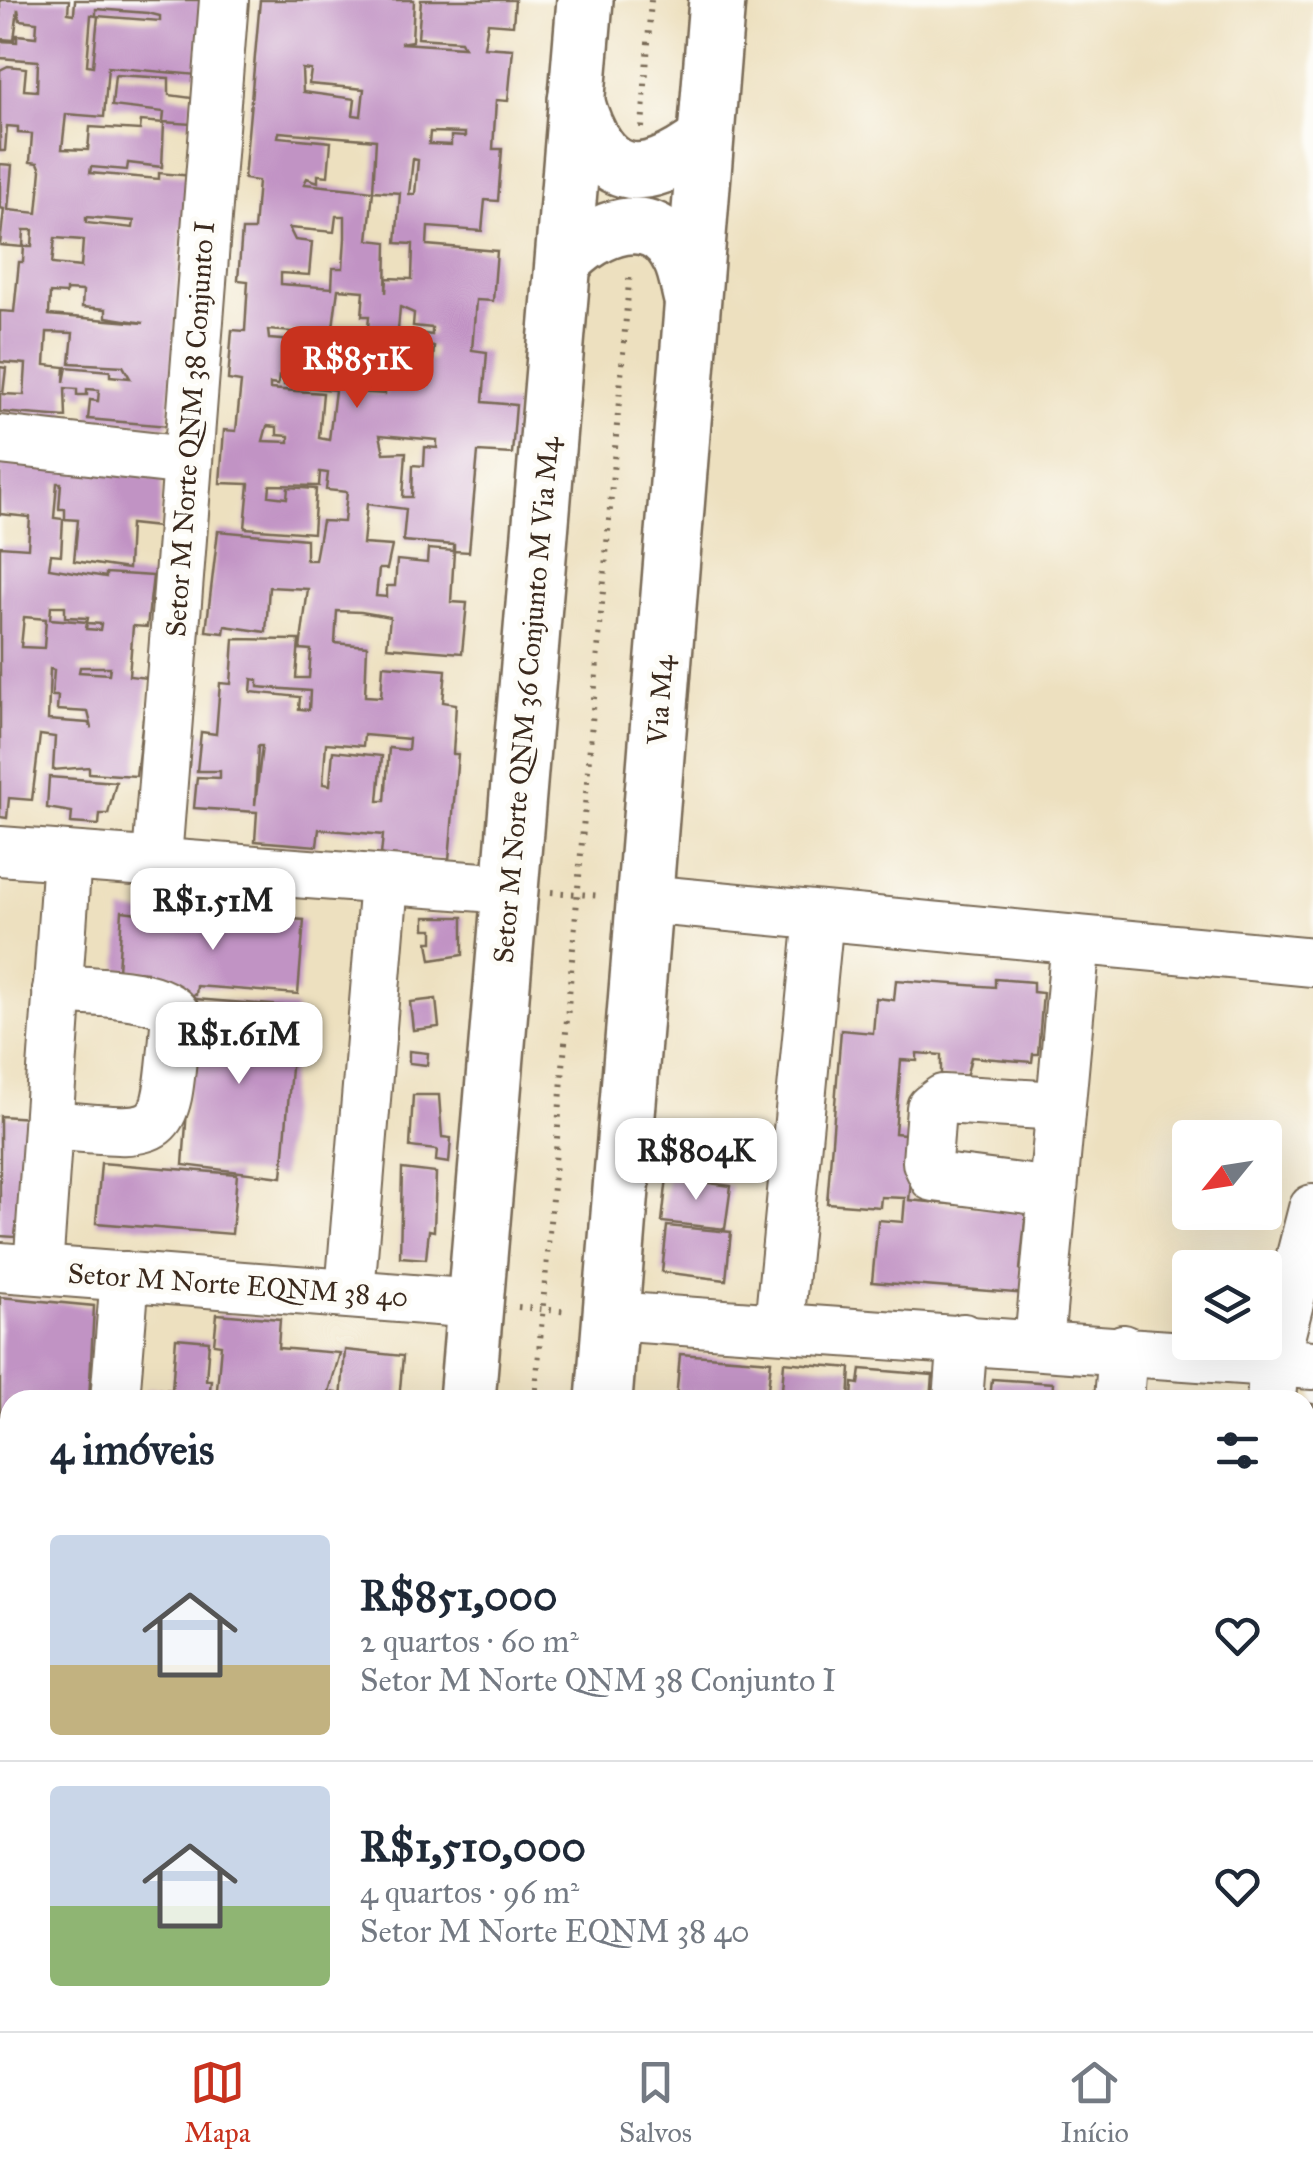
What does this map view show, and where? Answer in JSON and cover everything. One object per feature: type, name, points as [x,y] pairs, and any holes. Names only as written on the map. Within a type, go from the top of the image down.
[{"type":"main road","name":"Setor M Norte QNM 36 Conjunto M Via M4","points":[[467,1390],[585,0]]},
{"type":"main road","name":"Via M4","points":[[605,1390],[717,0]]},
{"type":"main road","points":[[576,97],[586,132],[598,154],[622,168],[651,172],[677,161],[705,140]]},
{"type":"main road","points":[[564,262],[583,240],[603,229],[634,226],[664,237],[672,247],[680,258],[692,299]]},
{"type":"street","name":"Setor M Norte QNM 38 Conjunto I","points":[[157,859],[224,0]]},
{"type":"street","points":[[0,440],[187,460]]},
{"type":"street","points":[[0,850],[68,857],[157,859],[384,882],[509,889]]},
{"type":"street","points":[[19,1268],[49,1125],[68,857]]},
{"type":"street","points":[[350,1292],[384,882]]},
{"type":"street","points":[[644,899],[1313,962]]},
{"type":"street","points":[[778,1324],[819,916]]},
{"type":"street","points":[[1039,1343],[1076,940]]},
{"type":"street","points":[[49,1125],[149,1130],[160,1120],[168,1100],[176,1016],[168,1004],[153,999],[57,989]]},
{"type":"street","points":[[1052,1192],[934,1177],[926,1162],[931,1108],[944,1099],[1060,1106]]},
{"type":"street","points":[[611,1316],[1123,1349],[1286,1375],[1313,1209]]},
{"type":"street","name":"Setor M Norte EQNM 38 40","points":[[19,1268],[476,1304]]},
{"type":"street","points":[[116,1390],[125,1276]]},
{"type":"street","points":[[959,1390],[963,1338]]},
{"type":"street","points":[[1120,1390],[1123,1349]]},
{"type":"path","points":[[639,170],[651,0]]},
{"type":"path","points":[[536,1390],[634,226]]},
{"type":"path","points":[[509,889],[644,899]]},
{"type":"path","points":[[476,1304],[611,1316]]},
{"type":"building","points":[[0,0],[69,0],[68,13],[74,14],[75,0],[203,0],[197,75],[108,67],[104,117],[66,114],[62,149],[88,150],[90,127],[140,130],[141,121],[164,123],[162,167],[128,163],[127,170],[91,167],[90,173],[159,179],[159,173],[193,176],[190,227],[182,226],[168,426],[88,419],[90,400],[98,401],[99,390],[87,389],[87,395],[77,395],[77,389],[65,388],[66,417],[0,412],[0,367],[6,368],[3,394],[24,395],[26,364],[0,362],[0,311],[14,312],[19,262],[23,262],[24,246],[32,246],[33,230],[24,230],[23,247],[0,245],[4,209],[0,208],[0,164],[12,165],[8,210],[37,213],[41,170],[38,163],[30,162],[32,134],[18,133],[18,127],[7,126],[5,151],[0,151],[0,70],[8,66],[26,68],[24,90],[37,91],[38,61],[0,58],[0,41],[17,42],[17,35],[36,37],[37,22],[20,20],[18,9],[14,40],[0,39]],"holes":[[[96,9],[148,13],[160,16],[160,21],[98,16],[93,66],[87,65],[91,15],[96,16]],[[86,217],[134,221],[133,228],[86,223]],[[55,238],[83,240],[81,267],[52,264]],[[83,291],[82,307],[106,309],[106,317],[144,323],[49,315],[50,293]],[[47,332],[73,333],[70,363],[123,366],[130,378],[110,376],[110,371],[67,367],[64,382],[65,367],[45,365]]]},
{"type":"building","points":[[260,0],[414,0],[412,41],[400,43],[464,47],[461,41],[418,38],[421,0],[515,0],[513,25],[488,23],[484,47],[513,49],[508,101],[496,100],[493,149],[502,149],[498,201],[485,200],[482,231],[428,227],[427,245],[497,251],[493,301],[476,300],[472,350],[487,352],[483,402],[516,405],[512,454],[478,452],[469,552],[454,551],[451,602],[467,603],[462,653],[387,647],[390,617],[337,611],[335,643],[367,646],[365,696],[381,697],[383,665],[446,670],[443,702],[456,704],[453,754],[458,754],[449,860],[381,855],[383,835],[319,829],[317,846],[255,841],[257,812],[194,808],[197,777],[220,778],[220,771],[197,771],[201,732],[216,734],[220,683],[231,684],[234,639],[299,640],[296,678],[309,678],[311,650],[300,649],[308,589],[269,587],[266,632],[225,626],[224,633],[206,631],[218,531],[306,539],[306,560],[315,560],[322,521],[344,522],[347,492],[326,490],[328,473],[320,472],[319,486],[270,485],[269,496],[287,498],[288,487],[316,489],[313,533],[245,528],[249,484],[220,483],[224,430],[236,431],[241,382],[228,380],[232,330],[245,331],[248,281],[238,280],[242,230],[254,230],[258,181],[244,179]],"holes":[[[302,69],[311,70],[309,84],[364,89],[361,116],[353,115],[355,99],[303,92]],[[279,132],[376,140],[373,191],[304,184],[307,178],[318,182],[318,175],[328,176],[331,142],[278,137]],[[430,132],[465,133],[465,137],[451,136],[451,145],[429,144]],[[413,159],[418,160],[415,194],[409,194]],[[373,191],[400,193],[396,243],[413,244],[412,279],[387,278],[386,293],[387,242],[368,240]],[[336,216],[345,216],[343,268],[333,268],[332,288],[281,284],[281,273],[309,275],[312,242],[295,240],[289,228],[334,232]],[[338,289],[364,291],[362,316],[369,316],[367,341],[434,347],[433,360],[388,356],[385,394],[355,392],[360,341],[313,337],[311,358],[305,358],[307,342],[269,339],[268,330],[332,335]],[[400,307],[414,313],[413,326],[432,328],[432,335],[398,330]],[[279,376],[284,376],[284,385],[335,390],[329,440],[319,438],[323,393],[270,389],[270,384],[278,385]],[[267,426],[277,427],[277,435],[289,436],[289,442],[263,441]],[[380,435],[437,440],[437,448],[425,447],[424,466],[413,465],[412,497],[403,497],[406,452],[384,453]],[[367,504],[406,509],[403,541],[454,545],[454,551],[428,549],[427,563],[397,560],[395,586],[387,586],[387,597],[376,596],[379,569],[387,569],[392,546],[363,544]],[[252,679],[258,680],[258,687],[310,691],[309,710],[299,709],[300,697],[251,692]],[[364,735],[409,739],[408,750],[389,748],[385,801],[378,801],[382,756],[333,751],[330,785],[323,784],[326,743],[363,746]],[[258,746],[262,746],[255,805]]]},
{"type":"building","points":[[115,75],[169,78],[169,95],[192,98],[191,124],[163,122],[164,112],[112,106]]},
{"type":"building","points":[[0,463],[163,477],[159,527],[130,524],[128,569],[74,561],[78,520],[65,519],[65,509],[59,509],[61,483],[57,483],[54,518],[63,519],[61,555],[51,554],[49,568],[106,577],[106,573],[153,576],[147,627],[133,626],[129,676],[148,678],[136,776],[89,773],[89,767],[53,770],[55,737],[40,735],[32,800],[9,798],[7,818],[0,817],[0,546],[28,548],[30,517],[0,514]],"holes":[[[51,606],[65,606],[65,617],[88,618],[87,623],[101,624],[100,630],[86,629],[87,622],[50,619]],[[24,617],[46,619],[44,648],[21,647]],[[80,667],[110,667],[109,674],[79,672]],[[50,669],[54,670],[52,696],[58,696],[57,710],[88,712],[92,728],[88,723],[48,720]]]},
{"type":"building","points":[[49,777],[116,782],[108,814],[100,814],[99,825],[71,823],[72,812],[47,808]]},
{"type":"building","points":[[122,911],[227,924],[228,914],[304,920],[298,994],[197,986],[196,995],[145,991],[147,972],[118,970]]},
{"type":"building","points":[[425,917],[463,917],[463,955],[431,960],[428,942],[433,942],[433,929],[425,929]]},
{"type":"building","points":[[995,979],[1033,982],[1033,992],[1043,993],[1038,1054],[1033,1054],[1032,1062],[971,1057],[966,1078],[941,1078],[941,1055],[917,1053],[917,1061],[901,1060],[895,1133],[916,1135],[909,1200],[1026,1211],[1020,1270],[1030,1273],[1028,1294],[872,1282],[878,1220],[903,1222],[905,1198],[881,1197],[880,1207],[827,1203],[841,1030],[873,1033],[876,998],[894,1000],[896,980],[995,987]]},
{"type":"building","points":[[195,999],[296,1007],[282,1177],[183,1165]]},
{"type":"building","points":[[436,999],[439,1027],[413,1030],[410,1002]]},
{"type":"building","points":[[409,1051],[428,1053],[427,1065],[409,1063]]},
{"type":"building","points":[[413,1095],[439,1095],[442,1137],[451,1138],[449,1163],[436,1161],[437,1150],[410,1147]]},
{"type":"building","points":[[0,1116],[31,1118],[15,1237],[0,1236]]},
{"type":"building","points":[[686,1141],[703,1143],[706,1159],[685,1156]]},
{"type":"building","points":[[101,1163],[237,1174],[232,1234],[96,1223]]},
{"type":"building","points":[[402,1169],[436,1173],[434,1231],[429,1230],[426,1259],[400,1257]]},
{"type":"building","points":[[667,1177],[731,1186],[725,1229],[662,1222]]},
{"type":"building","points":[[667,1226],[731,1232],[726,1280],[662,1272]]},
{"type":"building","points":[[0,1297],[94,1306],[90,1390],[0,1390]]},
{"type":"building","points":[[217,1314],[280,1319],[278,1348],[340,1353],[330,1390],[217,1390],[221,1345],[214,1344]]},
{"type":"building","points":[[176,1338],[209,1341],[206,1380],[211,1380],[210,1390],[172,1390]]},
{"type":"building","points":[[345,1350],[403,1356],[400,1390],[342,1390]]},
{"type":"building","points":[[680,1354],[771,1361],[768,1389],[782,1390],[677,1390]]},
{"type":"building","points":[[784,1362],[851,1368],[850,1390],[782,1390]]},
{"type":"building","points":[[861,1369],[933,1375],[932,1390],[853,1390],[853,1383],[859,1384]]},
{"type":"building","points":[[992,1379],[1053,1383],[1053,1390],[991,1390]]}]
